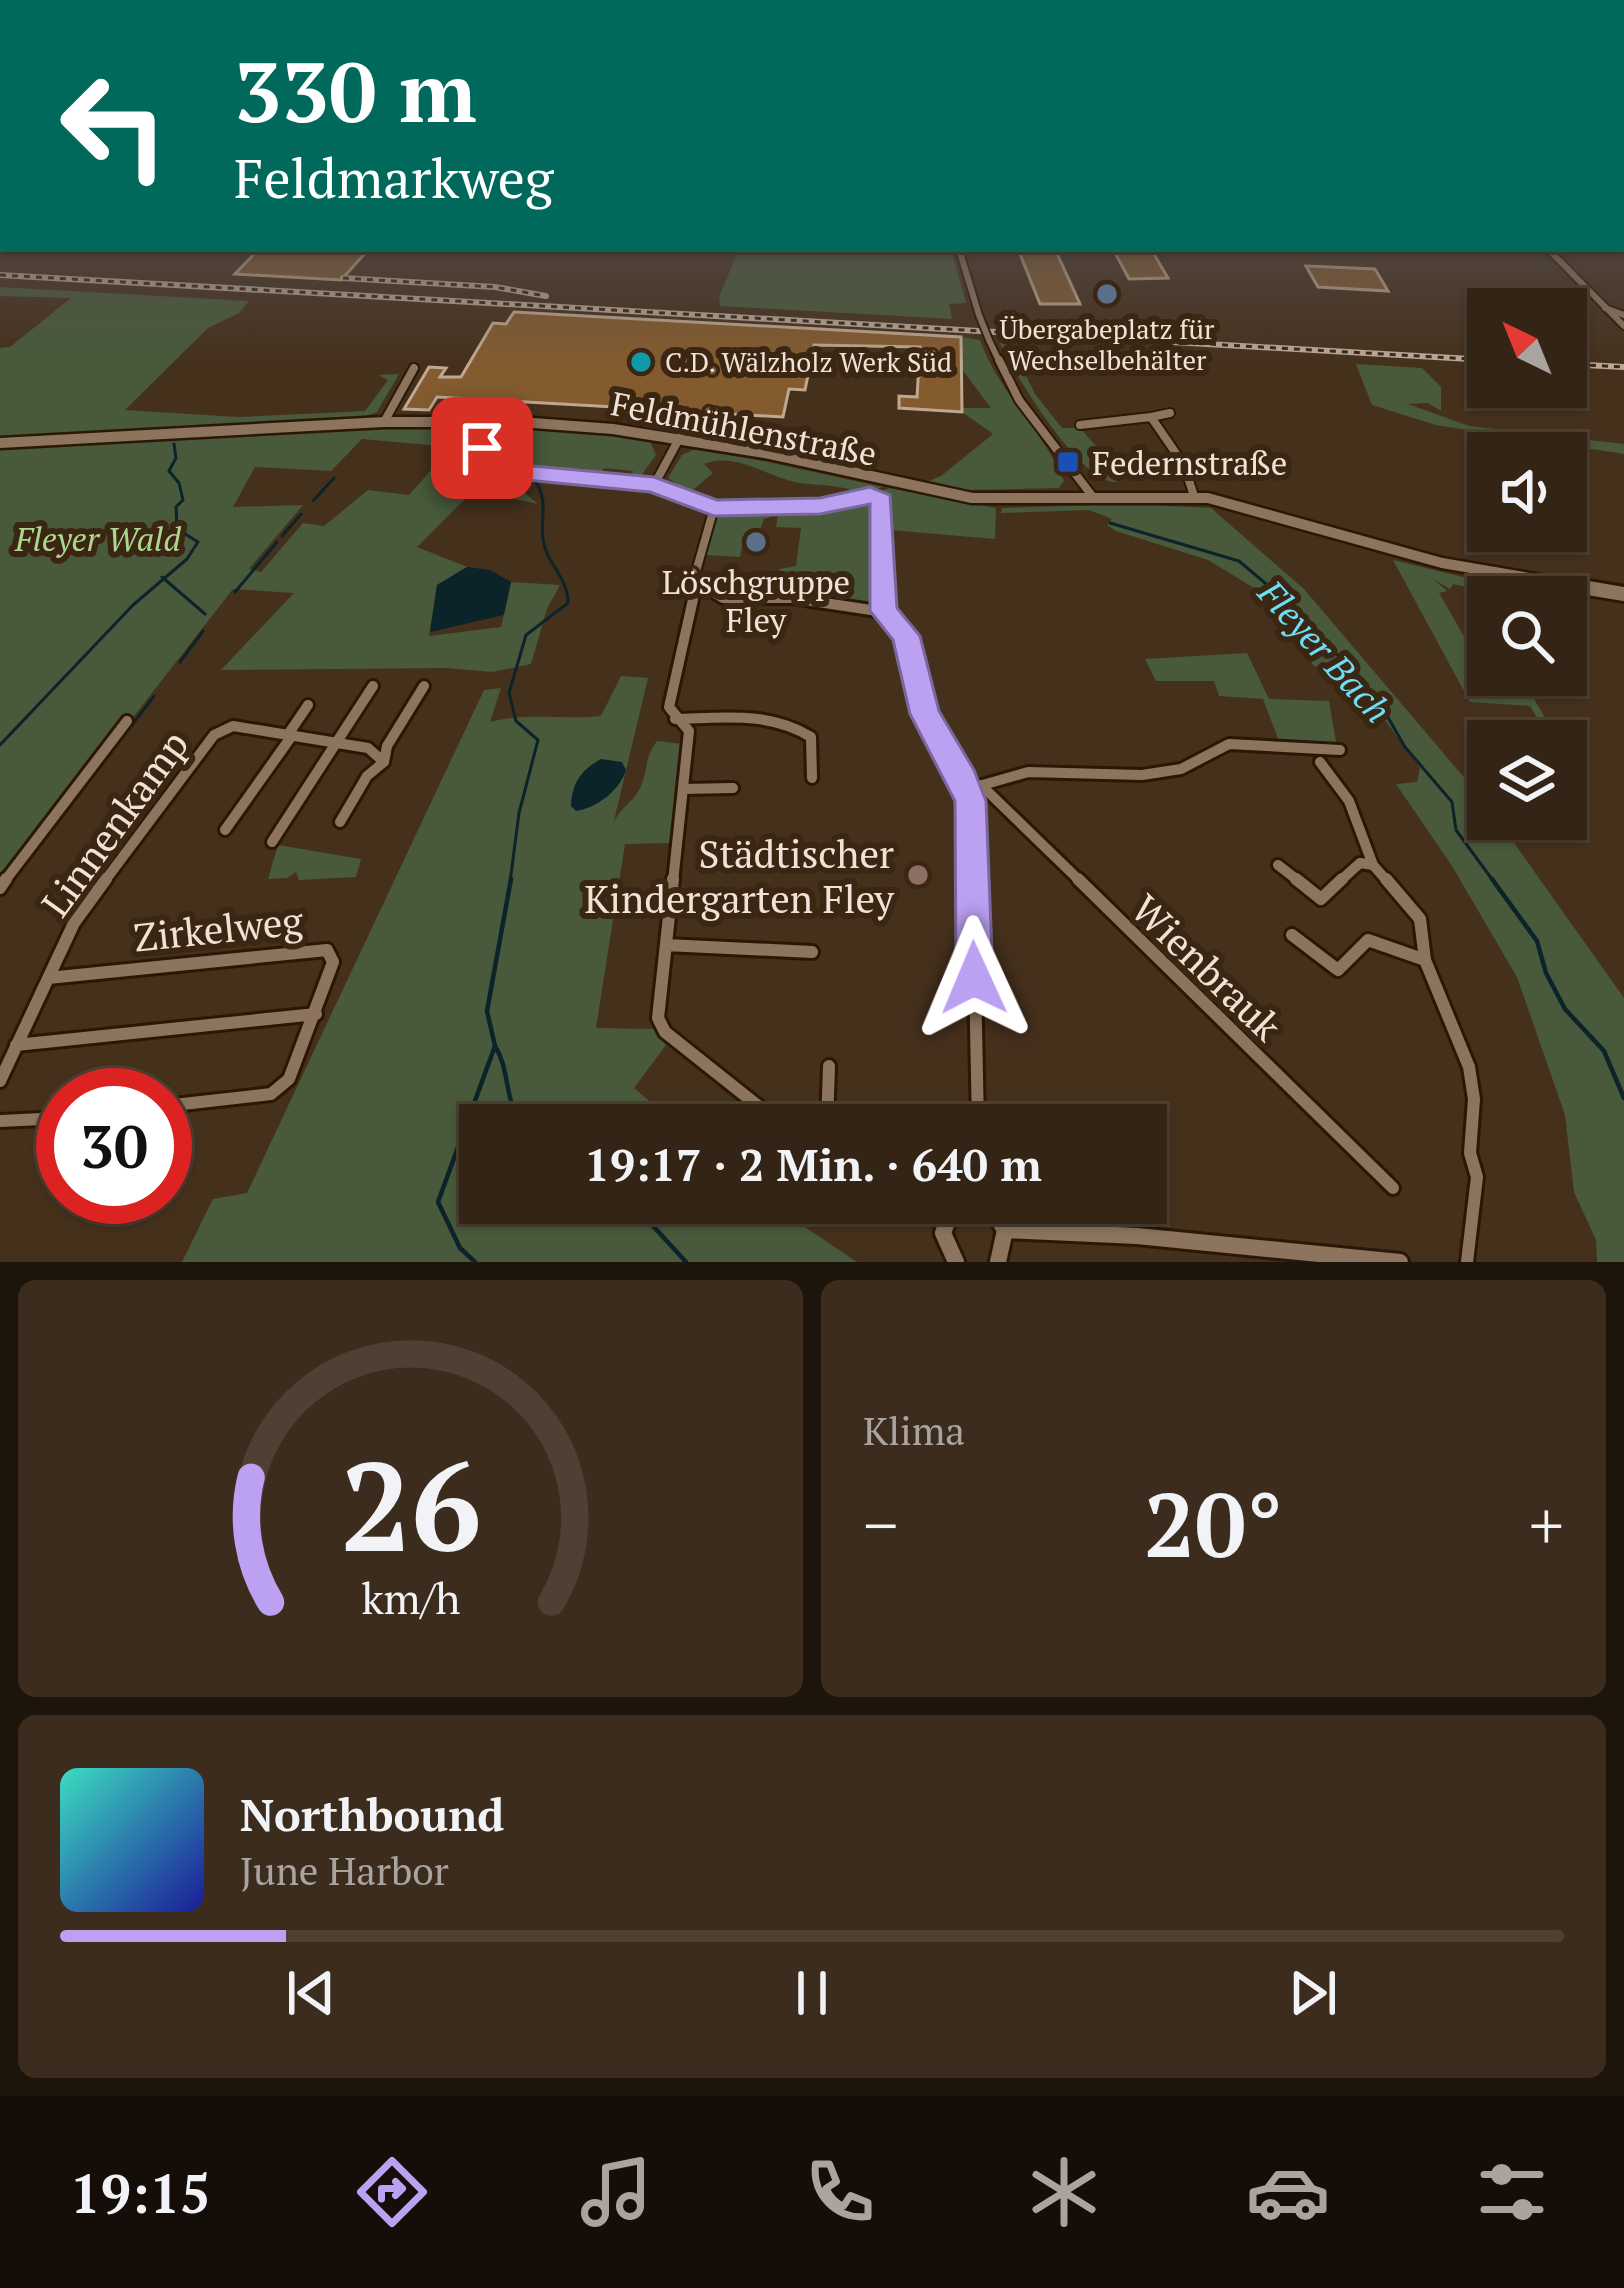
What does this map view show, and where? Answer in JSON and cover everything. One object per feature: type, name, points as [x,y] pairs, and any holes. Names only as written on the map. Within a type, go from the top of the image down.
[{"type":"street","points":[[960,252],[989,340],[1019,400],[1093,497]]},
{"type":"street","points":[[1551,252],[1624,326]]},
{"type":"street","points":[[1604,308],[1624,315]]},
{"type":"street","points":[[384,422],[414,368]]},
{"type":"street","points":[[1080,425],[1170,413]]},
{"type":"street","points":[[1151,417],[1184,465],[1194,496]]},
{"type":"street","name":"Feldmühlenstraße","points":[[0,443],[384,422],[520,422],[680,437],[955,496],[1011,501],[1194,496],[1442,563],[1624,594]]},
{"type":"street","points":[[654,484],[680,437]]},
{"type":"street","points":[[482,448],[502,465],[539,477],[599,477],[654,484],[714,508],[820,506],[873,495],[884,504],[884,611]]},
{"type":"street","points":[[714,508],[694,575],[707,591],[723,598],[792,598],[884,611],[906,636],[925,714],[974,786],[978,1104]]},
{"type":"street","points":[[694,596],[669,707],[689,731],[658,1018],[665,1032],[756,1104]]},
{"type":"street","points":[[272,842],[373,686]]},
{"type":"street","points":[[340,822],[368,776],[384,761],[387,746],[424,686]]},
{"type":"street","points":[[225,830],[308,706]]},
{"type":"street","points":[[675,719],[776,718],[796,725],[811,737],[812,778]]},
{"type":"street","points":[[0,888],[127,721]]},
{"type":"street","name":"Linnenkamp","points":[[0,1081],[91,897],[214,735],[233,726],[368,748],[384,761]]},
{"type":"street","points":[[974,786],[1028,772],[1142,775],[1181,769],[1229,744],[1340,750]]},
{"type":"street","points":[[1320,762],[1349,801],[1373,865],[1414,909],[1424,934],[1425,960],[1468,1067],[1474,1099],[1470,1153],[1477,1177],[1467,1262]]},
{"type":"street","name":"Wienbrauk","points":[[974,786],[1393,1188]]},
{"type":"street","points":[[683,789],[734,788]]},
{"type":"street","points":[[1278,865],[1321,899],[1350,869],[1360,863],[1373,865]]},
{"type":"street","points":[[1292,935],[1338,970],[1368,940],[1425,960]]},
{"type":"street","points":[[666,945],[812,952]]},
{"type":"street","name":"Zirkelweg","points":[[48,978],[327,950],[333,962],[289,1079],[271,1094],[192,1103]]},
{"type":"street","points":[[16,1045],[316,1014]]},
{"type":"street","points":[[828,1104],[829,1066]]},
{"type":"street","points":[[0,1121],[36,1119]]},
{"type":"street","points":[[942,1224],[943,1240],[956,1262]]},
{"type":"street","points":[[998,1262],[1005,1230],[1001,1224]]},
{"type":"street","points":[[1005,1230],[1137,1236],[1400,1262]]},
{"type":"green space","points":[[738,252],[952,252],[966,303],[949,304],[952,319],[720,306],[719,297]]},
{"type":"green space","points":[[0,287],[249,301],[239,313],[208,328],[125,410],[238,417],[365,411],[388,380],[378,375],[399,374],[377,412],[361,418],[0,438],[0,348],[10,347],[71,298],[0,296]]},
{"type":"green space","points":[[961,337],[980,340],[998,377],[1055,462],[1064,481],[1059,488],[967,490],[921,484],[941,476],[993,434],[962,412],[962,408],[991,408],[961,368]]},
{"type":"green space","points":[[999,341],[1009,341],[1035,394],[1062,428],[1080,428],[1109,461],[1117,482],[1085,466],[1068,447],[1033,401]]},
{"type":"green space","points":[[1356,364],[1422,368],[1441,387],[1441,411],[1428,403],[1408,404],[1469,426],[1521,432],[1436,425],[1372,405]]},
{"type":"green space","name":"Fleyer Wald","points":[[474,422],[472,429],[517,427],[649,439],[656,455],[640,477],[632,476],[633,471],[604,468],[599,477],[562,475],[511,465],[483,446],[471,430],[451,447],[362,439],[331,471],[255,467],[233,507],[303,505],[249,569],[261,572],[303,523],[324,526],[368,490],[409,495],[449,450],[482,457],[538,504],[474,490],[417,547],[467,567],[437,585],[429,636],[501,627],[511,582],[560,585],[547,609],[531,664],[492,672],[446,668],[221,670],[294,593],[233,589],[0,888],[0,443]]},
{"type":"green space","points":[[1587,440],[1624,444],[1624,454],[1587,448]]},
{"type":"green space","points":[[699,447],[883,487],[851,496],[849,489],[800,483],[740,463],[716,461],[704,464],[713,473],[689,493],[668,478],[682,455]]},
{"type":"green space","points":[[889,488],[996,508],[995,539],[890,530],[889,500],[879,492]]},
{"type":"green space","points":[[870,498],[880,508],[878,606],[797,593],[779,569],[796,566],[801,528],[776,527],[778,514]]},
{"type":"green space","points":[[1130,504],[1211,508],[1304,589],[1467,781],[1467,840],[1512,840],[1624,998],[1624,1262],[1597,1262],[1596,1240],[1574,1192],[1565,1115],[1517,977],[1452,866],[1396,784],[1417,782],[1420,768],[1358,683],[1313,665],[1278,606],[1208,560],[1116,531],[1107,525],[1112,519],[1089,510],[1001,513],[1002,508]]},
{"type":"green space","points":[[732,510],[765,512],[770,517],[764,519],[759,533],[745,532],[740,557],[705,555],[717,518]]},
{"type":"green space","points":[[1393,560],[1467,578],[1467,587],[1453,584],[1450,589],[1433,579],[1447,591],[1439,593],[1467,642],[1467,696],[1532,696],[1546,720],[1538,720],[1530,706],[1470,702]]},
{"type":"green space","points":[[1247,653],[1269,699],[1329,701],[1337,747],[1279,741],[1263,699],[1219,696],[1214,681],[1156,681],[1145,659]]},
{"type":"green space","points":[[621,676],[648,678],[613,825],[638,792],[657,741],[683,744],[669,843],[625,844],[596,1028],[654,1029],[666,1045],[634,1088],[653,1104],[459,1104],[459,1224],[800,1224],[857,1262],[182,1262],[213,1199],[247,1193],[484,690],[501,688],[490,722],[601,716]]},
{"type":"green space","points":[[278,845],[361,859],[356,877],[299,880],[296,872],[287,878],[268,879]]},
{"type":"water","points":[[467,567],[490,570],[511,582],[504,615],[430,632],[437,585]]},
{"type":"water","points":[[601,759],[622,762],[623,777],[607,797],[576,811],[571,806],[573,790],[583,773]]},
{"type":"building","points":[[256,252],[366,252],[341,280],[235,274]]},
{"type":"building","points":[[1019,252],[1056,252],[1080,304],[1040,304]]},
{"type":"building","points":[[1115,252],[1153,252],[1168,278],[1129,279]]},
{"type":"building","points":[[1306,266],[1375,269],[1388,291],[1318,287]]},
{"type":"building","name":"C.D. Wälzholz Werk Süd","points":[[514,312],[961,337],[962,412],[899,408],[899,396],[917,397],[920,347],[814,345],[805,390],[789,389],[783,417],[664,410],[665,405],[634,403],[632,408],[437,397],[429,410],[404,409],[429,367],[446,368],[440,377],[461,377],[493,323],[506,324]]},
{"type":"waterway","points":[[477,433],[484,443]]},
{"type":"waterway","points":[[164,579],[198,542],[177,529],[176,507],[183,500],[179,483],[169,471],[176,458],[174,444]]},
{"type":"waterway","points":[[313,501],[334,478]]},
{"type":"waterway","points":[[510,882],[519,813],[538,740],[516,721],[509,693],[526,635],[568,603],[565,585],[545,548],[543,502],[535,481]]},
{"type":"waterway","points":[[282,536],[301,514]]},
{"type":"waterway","name":"Fleyer Bach","points":[[1110,523],[1239,561],[1297,610],[1296,619],[1314,650],[1331,648],[1375,695],[1405,747],[1452,802],[1456,830],[1494,882]]},
{"type":"waterway","points":[[235,592],[277,542]]},
{"type":"waterway","points":[[0,745],[164,579]]},
{"type":"waterway","points":[[164,579],[205,614]]},
{"type":"waterway","points":[[180,662],[203,631]]},
{"type":"waterway","points":[[132,725],[154,696]]},
{"type":"waterway","points":[[117,743],[121,738]]},
{"type":"waterway","points":[[93,774],[110,753]]},
{"type":"waterway","points":[[51,830],[81,791]]},
{"type":"waterway","points":[[29,858],[39,845]]},
{"type":"waterway","points":[[495,1046],[487,1011],[511,879]]},
{"type":"waterway","name":"Fleyer Bach","points":[[1492,879],[1537,941],[1546,973],[1565,1009],[1604,1051],[1624,1098]]},
{"type":"waterway","points":[[475,1262],[460,1248],[438,1202],[495,1046]]},
{"type":"waterway","points":[[495,1046],[512,1104]]},
{"type":"waterway","points":[[651,1224],[686,1262]]},
{"type":"railway","points":[[0,275],[1467,359]]},
{"type":"railway","points":[[343,278],[495,287],[546,296]]},
{"type":"railway","points":[[1587,365],[1624,367]]},
{"type":"place","name":"Übergabeplatz für Wechselbehälter","points":[[1107,294]]},
{"type":"place","name":"C.D. Wälzholz Werk Süd","points":[[641,362]]},
{"type":"place","name":"Federnstraße","points":[[1068,462]]},
{"type":"place","name":"Löschgruppe Fley","points":[[756,542]]},
{"type":"place","name":"Städtischer Kindergarten Fley","points":[[918,875]]},
{"type":"route","points":[[482,448],[516,472],[654,484],[714,508],[820,506],[870,495],[881,500],[884,611],[906,636],[925,714],[963,779],[970,801],[974,978]]}]
